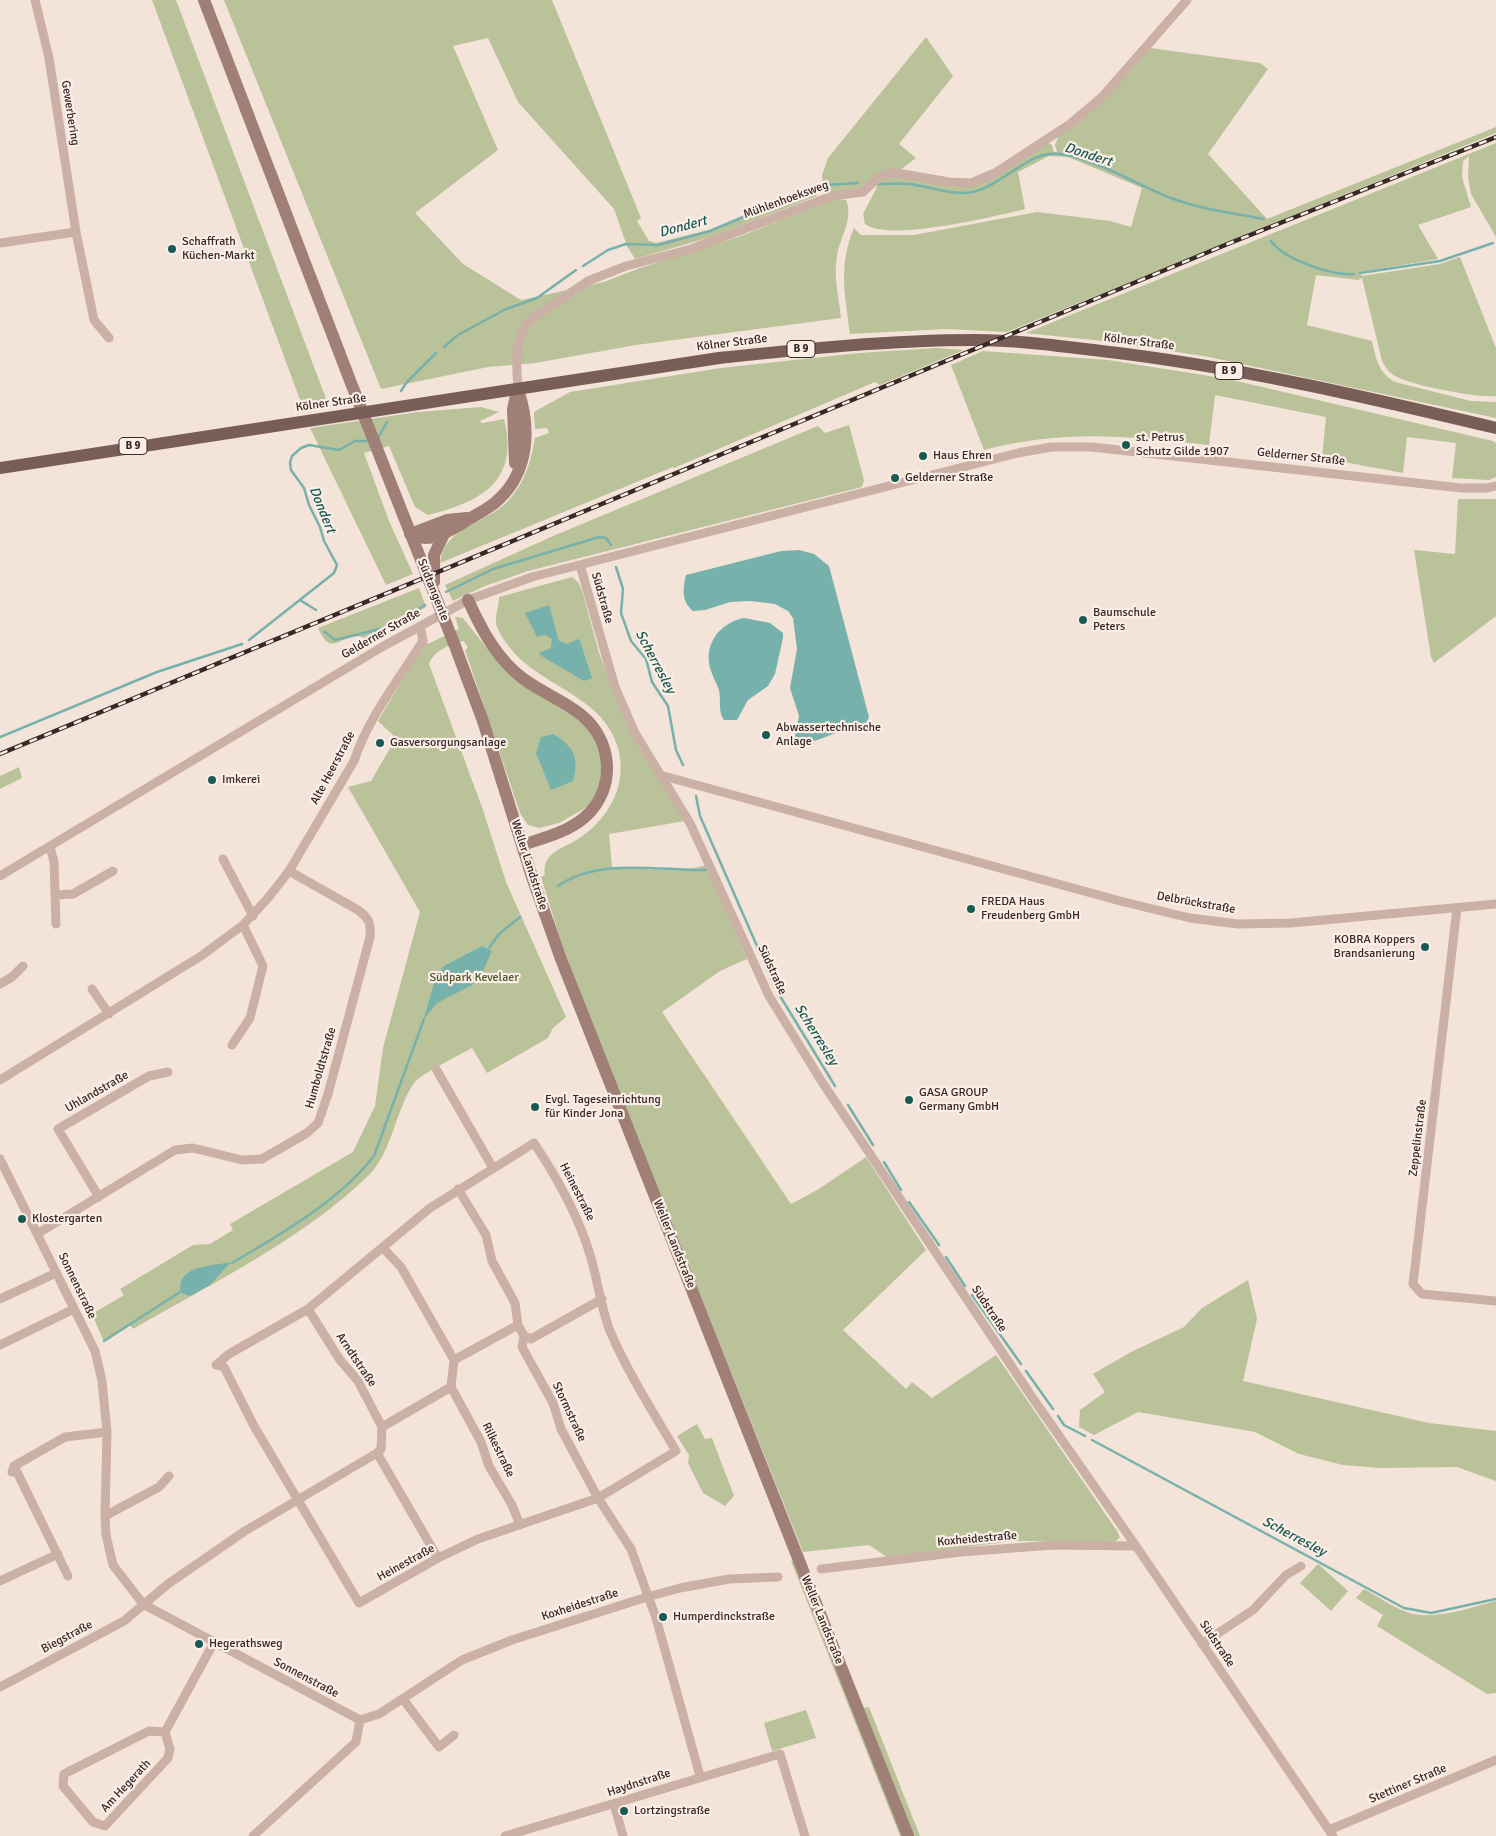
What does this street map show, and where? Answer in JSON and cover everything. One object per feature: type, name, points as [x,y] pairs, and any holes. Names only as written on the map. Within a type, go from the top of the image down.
[{"type":"main road","name":"Südtangente","points":[[204,0],[351,383],[455,646]]},
{"type":"main road","name":"Kölner Straße","points":[[0,468],[719,358],[811,348],[975,340],[1028,342],[1162,358],[1295,383],[1496,428]]},
{"type":"main road","points":[[410,534],[426,538],[444,534],[499,499],[520,468],[525,441],[524,408],[518,390]]},
{"type":"main road","points":[[410,534],[447,520],[470,518]]},
{"type":"main road","points":[[435,595],[434,555],[444,534]]},
{"type":"main road","points":[[468,600],[486,637],[504,661],[528,683],[581,714],[595,729],[605,750],[608,765],[604,787],[592,810],[565,830],[522,845]]},
{"type":"main road","name":"Weller Landstraße","points":[[455,646],[483,721],[522,845],[561,959],[908,1836]]},
{"type":"street","name":"Gewerbering","points":[[35,0],[49,58],[76,232],[94,320],[109,338]]},
{"type":"street","name":"Mühlenhoeksweg","points":[[518,390],[516,353],[523,329],[530,320],[588,281],[626,266],[691,249],[832,196],[863,192],[879,176],[892,172],[949,182],[971,182],[995,174],[1070,124],[1102,97],[1187,0]]},
{"type":"street","points":[[0,243],[76,232]]},
{"type":"street","name":"Gelderner Straße","points":[[0,876],[420,626],[468,600],[505,585],[580,565],[1009,455],[1051,447],[1092,447],[1461,488],[1496,486]]},
{"type":"street","name":"Südstraße","points":[[580,565],[615,687],[635,733],[690,823],[774,1004],[822,1082],[1032,1397],[1331,1833]]},
{"type":"street","name":"Alte Heerstraße","points":[[0,1080],[201,956],[243,925],[252,916],[288,872],[354,761],[359,746],[371,724],[423,641],[420,626]]},
{"type":"street","name":"Delbrückstraße","points":[[660,775],[1124,902],[1190,918],[1238,924],[1290,923],[1496,904]]},
{"type":"street","points":[[50,846],[54,862],[56,924]]},
{"type":"street","points":[[223,859],[252,916]]},
{"type":"street","points":[[55,895],[73,894],[113,870]]},
{"type":"street","name":"Humboldtstraße","points":[[37,1234],[175,1150],[193,1148],[242,1160],[262,1159],[307,1133],[318,1123],[328,1094],[363,964],[370,937],[371,924],[367,917],[358,910],[288,872]]},
{"type":"street","name":"Zeppelinstraße","points":[[1458,908],[1414,1284],[1422,1294],[1496,1301]]},
{"type":"street","points":[[232,1045],[250,1018],[263,966],[243,925]]},
{"type":"street","points":[[0,984],[12,977],[23,966]]},
{"type":"street","points":[[92,989],[109,1014]]},
{"type":"street","points":[[436,1069],[493,1168]]},
{"type":"street","name":"Uhlandstraße","points":[[99,1197],[58,1129],[149,1076],[168,1072]]},
{"type":"street","name":"Heinestraße","points":[[534,1143],[553,1172],[579,1220],[610,1329],[621,1354],[676,1451],[598,1498],[478,1539],[438,1558],[360,1603],[254,1426],[224,1366],[216,1365],[229,1354],[308,1309],[430,1208],[493,1168],[534,1143]]},
{"type":"street","name":"Sonnenstraße","points":[[0,1159],[95,1351],[102,1381],[107,1432],[106,1534],[114,1565],[143,1604],[213,1644],[360,1720]]},
{"type":"street","points":[[458,1189],[486,1235],[492,1261],[515,1303],[518,1325],[524,1336],[531,1339],[602,1299]]},
{"type":"street","points":[[143,1604],[168,1584],[246,1531],[377,1453],[380,1449],[382,1427],[451,1387],[454,1360],[401,1268],[383,1248]]},
{"type":"street","points":[[0,1299],[56,1273]]},
{"type":"street","points":[[0,1345],[74,1309]]},
{"type":"street","name":"Arndtstraße","points":[[308,1309],[340,1360],[358,1381],[382,1427]]},
{"type":"street","points":[[454,1360],[518,1325]]},
{"type":"street","name":"Stormstraße","points":[[524,1336],[522,1347],[553,1403],[561,1429],[598,1498],[630,1548],[647,1597]]},
{"type":"street","name":"Rilkestraße","points":[[451,1387],[481,1442],[489,1466],[512,1506],[520,1525]]},
{"type":"street","points":[[68,1576],[13,1470],[65,1437],[107,1432]]},
{"type":"street","points":[[377,1453],[438,1558]]},
{"type":"street","points":[[105,1516],[158,1487],[169,1476]]},
{"type":"street","name":"Koxheidestraße","points":[[821,1569],[961,1552],[1053,1545],[1136,1546]]},
{"type":"street","points":[[0,1581],[58,1554]]},
{"type":"street","points":[[1202,1644],[1253,1610],[1286,1575],[1301,1566]]},
{"type":"street","name":"Koxheidestraße","points":[[360,1720],[379,1714],[462,1660],[512,1640],[647,1597],[729,1579],[778,1577]]},
{"type":"street","points":[[647,1597],[656,1618],[700,1776]]},
{"type":"street","name":"Biegstraße","points":[[0,1687],[124,1622],[143,1604]]},
{"type":"street","points":[[165,1732],[213,1644]]},
{"type":"street","points":[[404,1699],[440,1747],[454,1735]]},
{"type":"street","points":[[254,1836],[266,1832],[356,1742],[360,1720]]},
{"type":"street","name":"Am Hegerath","points":[[150,1731],[165,1732],[170,1749],[168,1758],[105,1826],[93,1822],[63,1786],[64,1774],[150,1731]]},
{"type":"street","name":"Haydnstraße","points":[[505,1836],[700,1776],[780,1754],[805,1836]]},
{"type":"street","name":"Stettiner Straße","points":[[1331,1833],[1496,1760]]},
{"type":"street","points":[[614,1804],[623,1836]]},
{"type":"green space","points":[[152,0],[176,0],[328,404],[303,408]]},
{"type":"green space","points":[[224,0],[552,0],[641,218],[637,221],[649,241],[656,243],[709,230],[815,185],[817,196],[711,237],[635,259],[627,246],[614,209],[518,102],[488,38],[453,46],[498,150],[415,213],[463,264],[521,300],[604,282],[640,268],[738,237],[827,202],[838,199],[846,200],[848,207],[847,221],[836,263],[841,318],[636,345],[535,363],[488,367],[381,389]]},
{"type":"green space","points":[[926,37],[953,76],[899,144],[916,158],[900,170],[862,188],[824,194],[822,175],[828,158]]},
{"type":"green space","points":[[1150,48],[1260,63],[1268,69],[1208,154],[1267,219],[1496,127],[1496,133],[1007,332],[946,329],[850,334],[844,268],[854,228],[861,235],[914,235],[1037,212],[1110,221],[1131,227],[1142,188],[1068,157],[1049,156],[1018,172],[1025,209],[942,226],[895,230],[877,229],[865,224],[863,214],[878,182],[886,176],[899,175],[969,185],[1048,143],[1052,145],[1054,152],[1057,152],[1055,145],[1058,137]]},
{"type":"green space","points":[[1496,143],[1496,237],[1471,194],[1468,177],[1469,156],[1463,161],[1462,177],[1471,207],[1418,225],[1438,259],[1360,272],[1362,276],[1440,264],[1460,257],[1496,348],[1496,396],[1475,395],[1431,387],[1397,377],[1390,372],[1382,361],[1362,278],[1358,280],[1316,275],[1307,325],[1372,341],[1381,369],[1395,382],[1471,401],[1496,402],[1496,418],[1204,356],[1102,341],[1026,333]]},
{"type":"green space","points":[[936,348],[964,350],[880,385],[875,382],[674,468],[440,563],[443,551],[449,541],[458,533],[499,509],[514,494],[526,471],[535,438],[549,433],[547,428],[535,429],[534,412],[570,392],[721,368],[859,353]]},
{"type":"green space","points":[[983,351],[1108,360],[1228,379],[1493,441],[1496,443],[1496,477],[1489,480],[1452,478],[1456,443],[1407,437],[1403,473],[1322,458],[1326,417],[1215,395],[1209,445],[1096,436],[1042,439],[984,450],[951,365]]},
{"type":"green space","points":[[481,407],[499,412],[480,421],[482,423],[504,419],[507,441],[506,459],[501,474],[492,486],[479,496],[447,510],[428,515],[415,507],[389,446],[364,453],[389,521],[413,574],[386,585],[310,428],[418,412]]},
{"type":"green space","points":[[849,425],[864,480],[862,487],[528,571],[485,586],[453,601],[445,585],[553,536],[818,426],[825,433]]},
{"type":"green space","points":[[1458,499],[1496,499],[1496,616],[1434,663],[1431,657],[1414,550],[1455,554]]},
{"type":"green space","points":[[572,577],[578,582],[582,590],[599,653],[627,726],[685,821],[609,834],[612,868],[683,870],[706,865],[747,959],[720,971],[662,1012],[791,1204],[819,1189],[866,1157],[926,1250],[843,1330],[906,1389],[912,1382],[932,1398],[996,1355],[1117,1531],[1120,1537],[1116,1541],[1014,1541],[887,1557],[869,1545],[803,1552],[585,1006],[559,935],[541,877],[545,875],[544,869],[549,857],[586,833],[605,814],[612,803],[620,779],[619,752],[612,733],[600,717],[586,704],[520,659],[501,634],[496,624],[496,617],[499,597]]},
{"type":"green space","points":[[419,588],[426,607],[369,640],[358,636],[331,644],[327,642],[318,628]]},
{"type":"green space","name":"Südpark Kevelaer","points":[[455,617],[463,618],[486,647],[588,728],[602,757],[600,786],[589,805],[559,823],[539,828],[528,825],[520,813],[465,650],[468,648],[464,641],[443,648],[429,664],[483,810],[506,882],[566,1017],[553,1028],[548,1038],[487,1073],[472,1048],[417,1079],[402,1106],[389,1142],[377,1165],[344,1198],[287,1240],[256,1259],[133,1329],[130,1325],[104,1342],[92,1314],[124,1295],[120,1289],[193,1245],[210,1244],[233,1230],[230,1224],[353,1152],[375,1106],[383,1048],[420,912],[348,787],[371,781],[396,738],[378,721],[426,640],[428,644],[459,629]]},
{"type":"green space","points":[[19,767],[22,778],[0,789],[0,776]]},
{"type":"green space","points":[[1248,1280],[1257,1319],[1243,1381],[1429,1423],[1496,1431],[1496,1481],[1457,1467],[1380,1468],[1343,1465],[1299,1454],[1255,1432],[1138,1412],[1094,1435],[1079,1427],[1080,1410],[1105,1392],[1093,1374],[1131,1352],[1184,1327],[1202,1308]]},
{"type":"green space","points":[[697,1424],[705,1439],[712,1438],[734,1496],[725,1506],[703,1493],[688,1463],[689,1455],[677,1436]]},
{"type":"green space","points":[[791,1561],[794,1561],[902,1836],[900,1836]]},
{"type":"green space","points":[[1318,1564],[1348,1591],[1331,1611],[1300,1583]]},
{"type":"green space","points":[[1364,1589],[1398,1608],[1420,1615],[1449,1613],[1496,1601],[1496,1693],[1487,1694],[1377,1626],[1383,1615],[1356,1598]]},
{"type":"green space","points":[[869,1707],[920,1836],[913,1836],[862,1708]]},
{"type":"green space","points":[[806,1710],[816,1738],[772,1751],[764,1723]]},
{"type":"water","points":[[799,550],[814,554],[829,566],[869,717],[864,725],[856,729],[841,731],[799,744],[795,736],[799,716],[790,688],[797,649],[793,618],[788,611],[775,604],[750,601],[730,602],[705,610],[693,611],[686,603],[684,589],[686,575],[781,551]]},
{"type":"water","points":[[549,605],[559,641],[567,644],[578,639],[580,641],[592,678],[584,681],[540,655],[539,653],[551,648],[552,639],[545,635],[537,637],[525,613]]},
{"type":"water","points":[[744,618],[770,623],[783,633],[783,638],[775,674],[768,686],[748,700],[737,720],[724,720],[720,710],[719,690],[710,668],[709,650],[721,629]]},
{"type":"water","points":[[553,734],[570,748],[576,765],[573,781],[551,790],[536,753],[541,737]]},
{"type":"water","points":[[482,946],[492,951],[482,973],[472,985],[437,1003],[424,1019],[436,976],[444,966]]},
{"type":"water","points":[[231,1262],[210,1285],[190,1296],[181,1293],[181,1284],[189,1272],[197,1268]]},
{"type":"waterway","name":"Dondert","points":[[878,184],[909,184],[949,192],[973,192],[993,184],[1022,165],[1041,156],[1050,154],[1063,155],[1094,163],[1182,202],[1263,219]]},
{"type":"waterway","name":"Dondert","points":[[826,185],[858,183]]},
{"type":"waterway","name":"Dondert","points":[[583,266],[608,250],[626,244],[658,245],[710,231],[815,187]]},
{"type":"waterway","name":"Dondert","points":[[1271,241],[1286,254],[1309,265],[1333,272],[1354,274]]},
{"type":"waterway","name":"Dondert","points":[[1360,273],[1440,261],[1493,243]]},
{"type":"waterway","name":"Dondert","points":[[444,347],[458,335],[504,310],[537,298],[576,270]]},
{"type":"waterway","name":"Dondert","points":[[401,391],[407,382],[436,353]]},
{"type":"waterway","name":"Dondert","points":[[378,438],[387,422]]},
{"type":"waterway","name":"Dondert","points":[[249,640],[334,573],[337,565],[324,541],[304,488],[291,470],[292,456],[301,448],[309,445],[339,450],[355,441],[371,441]]},
{"type":"waterway","name":"Scherresley","points":[[446,592],[493,569],[599,537],[606,538],[611,545]]},
{"type":"waterway","name":"Scherresley","points":[[616,567],[623,589],[621,613],[631,641],[646,659],[652,682],[668,706],[676,750],[683,765]]},
{"type":"waterway","name":"Scherresley","points":[[300,600],[316,610]]},
{"type":"waterway","name":"Scherresley","points":[[325,632],[335,640],[392,626],[425,605]]},
{"type":"waterway","name":"Dondert","points":[[0,737],[157,672],[242,644]]},
{"type":"waterway","name":"Scherresley","points":[[696,796],[700,816],[775,987]]},
{"type":"waterway","points":[[558,886],[574,877],[592,871],[611,868],[707,870]]},
{"type":"waterway","points":[[489,948],[499,934],[520,917]]},
{"type":"waterway","name":"Scherresley","points":[[780,996],[835,1086]]},
{"type":"waterway","points":[[232,1263],[270,1241],[327,1202],[360,1172],[374,1156],[424,1019]]},
{"type":"waterway","name":"Scherresley","points":[[848,1105],[873,1145]]},
{"type":"waterway","name":"Scherresley","points":[[884,1162],[901,1190]]},
{"type":"waterway","name":"Scherresley","points":[[909,1202],[939,1245]]},
{"type":"waterway","name":"Scherresley","points":[[946,1257],[965,1286]]},
{"type":"waterway","points":[[104,1341],[180,1292]]},
{"type":"waterway","name":"Scherresley","points":[[972,1295],[1021,1364]]},
{"type":"waterway","name":"Scherresley","points":[[1026,1371],[1053,1409]]},
{"type":"waterway","name":"Scherresley","points":[[1058,1416],[1064,1425],[1085,1436]]},
{"type":"waterway","name":"Scherresley","points":[[1092,1440],[1404,1608],[1431,1613],[1496,1599]]},
{"type":"railway","points":[[0,754],[1230,243],[1496,137]]},
{"type":"place","name":"Schaffrath Küchen-Markt","points":[[172,249]]},
{"type":"place","name":"st. Petrus Schutz Gilde 1907","points":[[1126,445]]},
{"type":"place","name":"Haus Ehren","points":[[923,456]]},
{"type":"place","name":"Gelderner Straße","points":[[895,478]]},
{"type":"place","name":"Baumschule Peters","points":[[1083,620]]},
{"type":"place","name":"Abwassertechnische Anlage","points":[[766,735]]},
{"type":"place","name":"Gasversorgungsanlage","points":[[380,743]]},
{"type":"place","name":"Imkerei","points":[[212,780]]},
{"type":"place","name":"FREDA Haus Freudenberg GmbH","points":[[971,909]]},
{"type":"place","name":"KOBRA Koppers Brandsanierung","points":[[1425,947]]},
{"type":"place","name":"GASA GROUP Germany GmbH","points":[[909,1100]]},
{"type":"place","name":"Evgl. Tageseinrichtung für Kinder Jona","points":[[535,1107]]},
{"type":"place","name":"Klostergarten","points":[[22,1219]]},
{"type":"place","name":"Humperdinckstraße","points":[[663,1617]]},
{"type":"place","name":"Hegerathsweg","points":[[199,1644]]},
{"type":"place","name":"Lortzingstraße","points":[[624,1811]]}]
